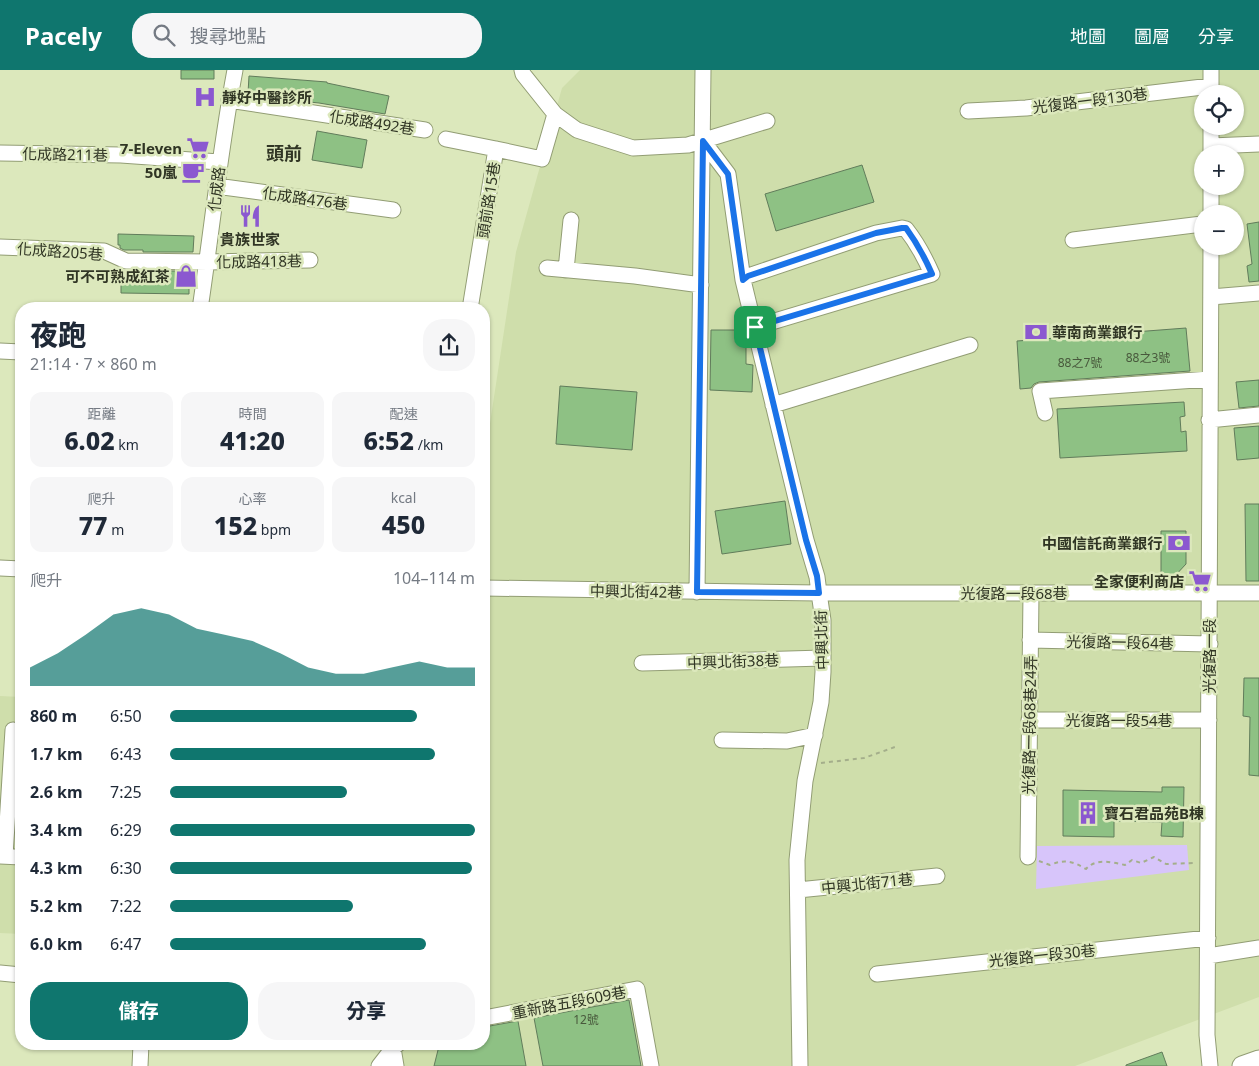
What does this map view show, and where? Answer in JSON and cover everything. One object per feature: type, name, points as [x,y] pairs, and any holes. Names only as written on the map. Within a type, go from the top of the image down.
[{"type":"main road","points":[[1242,1066],[1259,1060]]},
{"type":"street","name":"化成路","points":[[201,302],[208,262],[219,162],[236,70]]},
{"type":"street","points":[[522,70],[523,74],[555,114],[576,130],[633,148],[688,145],[767,121]]},
{"type":"street","points":[[697,592],[703,70]]},
{"type":"street","points":[[1211,70],[1211,85]]},
{"type":"street","name":"光復路一段130巷","points":[[968,111],[1026,108],[1194,92]]},
{"type":"street","name":"化成路492巷","points":[[229,100],[425,130]]},
{"type":"street","name":"頭前路15巷","points":[[471,302],[496,149],[542,159],[555,114]]},
{"type":"street","points":[[446,139],[496,149]]},
{"type":"street","name":"中興北街","points":[[703,141],[728,174],[743,280],[806,540],[817,576],[823,620],[821,702],[805,781],[797,860],[800,1066]]},
{"type":"street","points":[[1244,146],[1259,144]]},
{"type":"street","name":"化成路211巷","points":[[0,153],[121,155],[219,162]]},
{"type":"street","name":"化成路476巷","points":[[216,186],[393,210]]},
{"type":"street","points":[[566,270],[571,220]]},
{"type":"street","points":[[1073,240],[1194,225]]},
{"type":"street","points":[[743,280],[748,276],[876,233],[902,228],[906,228],[912,235],[922,251],[932,274],[755,327]]},
{"type":"street","name":"化成路205巷","points":[[0,247],[104,251],[126,261],[208,262]]},
{"type":"street","name":"光復路一段","points":[[1210,1066],[1207,1035],[1211,255]]},
{"type":"street","name":"化成路418巷","points":[[208,262],[310,260]]},
{"type":"street","points":[[547,268],[635,276],[701,285]]},
{"type":"street","points":[[1211,297],[1259,293]]},
{"type":"street","points":[[773,405],[970,345]]},
{"type":"street","points":[[0,351],[15,352]]},
{"type":"street","points":[[1045,413],[1040,390],[1210,379]]},
{"type":"street","points":[[1210,420],[1259,415]]},
{"type":"street","points":[[0,568],[15,569]]},
{"type":"street","name":"中興北街42巷","points":[[490,588],[819,593]]},
{"type":"street","name":"光復路一段68巷","points":[[819,593],[1259,594]]},
{"type":"street","name":"光復路一段68巷24弄","points":[[1028,857],[1031,593]]},
{"type":"street","name":"光復路一段64巷","points":[[1030,640],[1210,644]]},
{"type":"street","name":"中興北街38巷","points":[[642,664],[823,658]]},
{"type":"street","name":"光復路一段54巷","points":[[1029,720],[1209,720]]},
{"type":"street","points":[[3,856],[5,767],[12,730]]},
{"type":"street","points":[[722,740],[787,741],[815,735]]},
{"type":"street","name":"中興北街71巷","points":[[798,890],[937,876]]},
{"type":"street","name":"光復路一段30巷","points":[[876,974],[1208,938]]},
{"type":"street","points":[[1208,956],[1259,948]]},
{"type":"street","points":[[0,973],[15,974]]},
{"type":"street","name":"重新路五段609巷","points":[[490,1017],[637,989],[651,1066]]},
{"type":"street","points":[[140,1066],[141,1050]]},
{"type":"street","points":[[379,1066],[392,1050]]},
{"type":"street","points":[[395,1050],[396,1066]]},
{"type":"path","points":[[808,764],[864,758],[895,747]]},
{"type":"path","points":[[1028,857],[1050,865],[1061,860],[1086,869],[1091,864],[1101,861],[1125,865],[1132,860],[1140,863],[1154,857],[1166,864],[1194,863]]},
{"type":"shaded area","points":[[580,70],[1259,70],[1259,997],[1075,1066],[377,1066],[385,1050],[490,1050],[490,423],[516,252],[562,88]]},
{"type":"shaded area","points":[[0,696],[15,697],[15,934],[0,933]]},
{"type":"shaded area","points":[[1187,845],[1189,870],[1036,889],[1037,846]]},
{"type":"building","points":[[181,70],[214,70],[214,79],[181,79]]},
{"type":"building","points":[[249,76],[327,82],[389,96],[385,114],[248,93]]},
{"type":"building","points":[[317,131],[367,140],[362,168],[312,160]]},
{"type":"building","points":[[862,165],[874,202],[776,231],[765,194]]},
{"type":"building","points":[[1259,222],[1259,281],[1249,282],[1247,266],[1252,264],[1247,224]]},
{"type":"building","points":[[118,234],[194,236],[193,252],[124,250],[118,245]]},
{"type":"building","points":[[143,271],[189,271],[189,294],[121,293],[121,280],[138,280],[138,273],[143,273]]},
{"type":"building","points":[[1186,328],[1190,371],[1039,382],[1031,388],[1020,389],[1017,341]]},
{"type":"building","points":[[711,330],[746,330],[746,364],[753,365],[752,392],[710,390]]},
{"type":"building","points":[[1259,380],[1259,406],[1239,408],[1236,382]]},
{"type":"building","points":[[560,386],[637,392],[632,450],[556,444]]},
{"type":"building","points":[[1184,402],[1185,416],[1180,417],[1181,432],[1186,431],[1187,451],[1060,458],[1057,409]]},
{"type":"building","points":[[1259,426],[1259,458],[1237,460],[1234,428]]},
{"type":"building","points":[[785,501],[791,544],[722,554],[715,511]]},
{"type":"building","points":[[1245,504],[1259,504],[1259,581],[1246,581]]},
{"type":"building","points":[[1161,531],[1186,531],[1186,564],[1173,578],[1161,578]]},
{"type":"building","points":[[1244,678],[1259,678],[1259,776],[1249,775],[1250,717],[1243,716]]},
{"type":"building","points":[[1162,787],[1184,787],[1183,837],[1161,836],[1162,822],[1114,821],[1114,837],[1063,836],[1063,790],[1162,792]]},
{"type":"building","points":[[629,1000],[641,1066],[543,1066],[534,1018]]},
{"type":"building","points":[[518,1021],[526,1066],[434,1066],[438,1050],[490,1050],[490,1026]]},
{"type":"building","points":[[1162,1052],[1167,1066],[1126,1066],[1126,1065]]},
{"type":"place","name":"靜好中醫診所","points":[[205,97]]},
{"type":"place","name":"7-Eleven","points":[[198,148]]},
{"type":"place","name":"50嵐","points":[[193,172]]},
{"type":"place","name":"貴族世家","points":[[250,216]]},
{"type":"place","name":"可不可熟成紅茶","points":[[186,276]]},
{"type":"place","name":"華南商業銀行","points":[[1036,332]]},
{"type":"place","name":"中國信託商業銀行","points":[[1179,543]]},
{"type":"place","name":"全家便利商店","points":[[1200,581]]},
{"type":"place","name":"寶石君品苑B棟","points":[[1088,813]]},
{"type":"district","name":"頭前","points":[[284,153]]},
{"type":"route","points":[[703,141],[728,174],[743,280],[748,276],[876,233],[902,228],[906,228],[912,235],[922,251],[932,274],[755,327],[806,540],[817,576],[819,593],[697,592],[703,141]]}]
